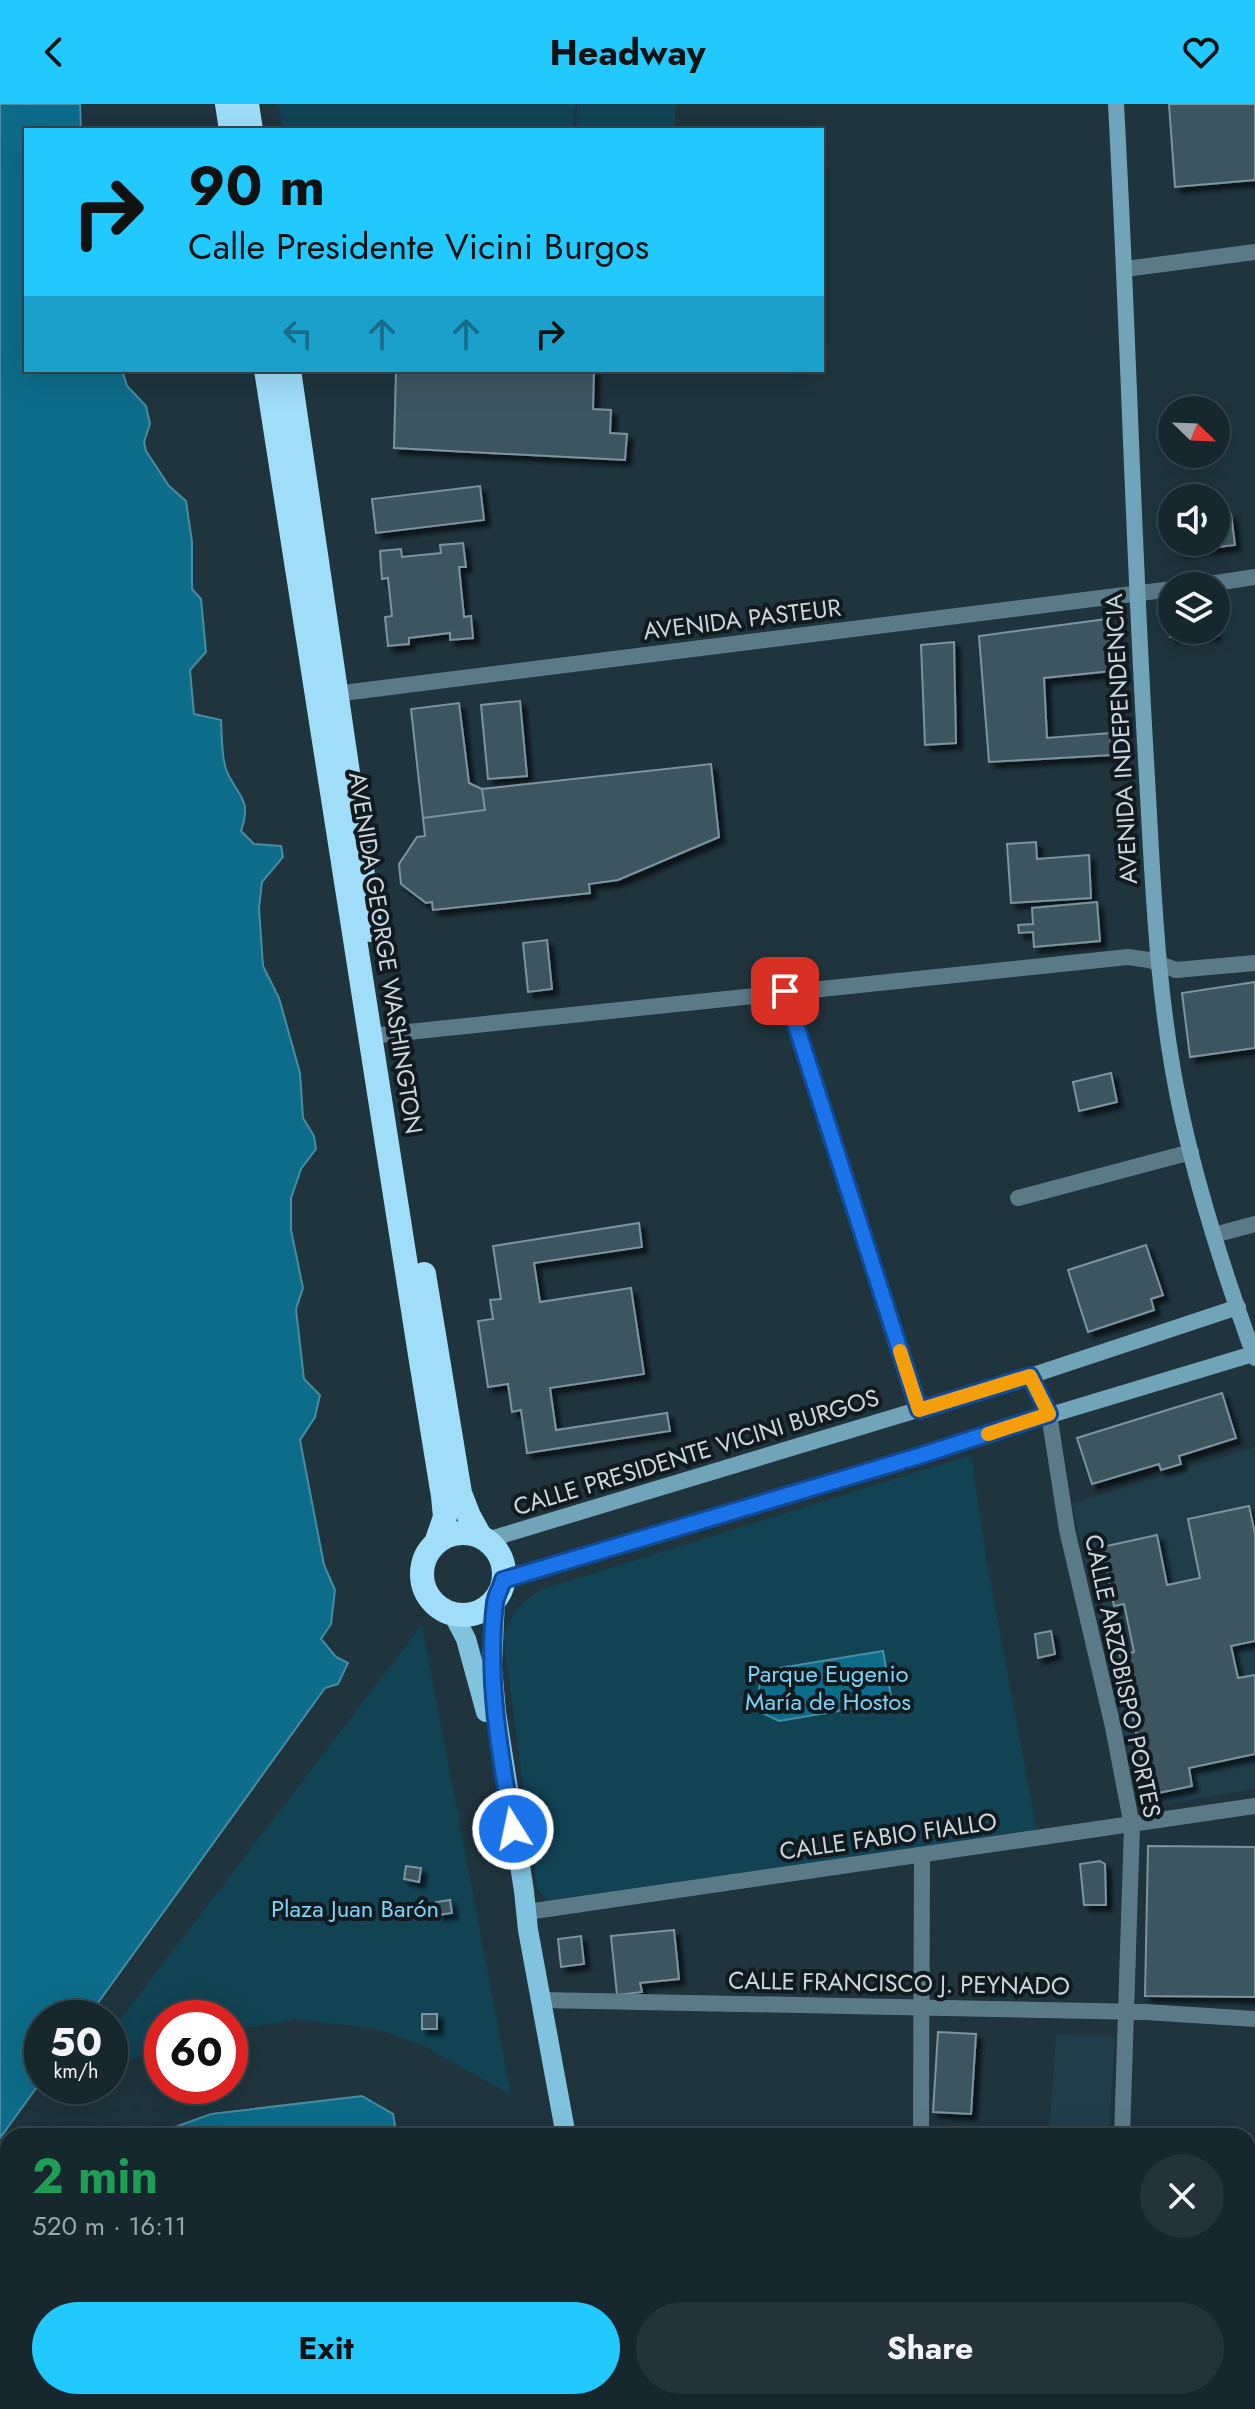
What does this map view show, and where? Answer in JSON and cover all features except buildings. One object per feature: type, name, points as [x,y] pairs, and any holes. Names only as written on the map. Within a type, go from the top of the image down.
[{"type":"highway","points":[[227,104],[231,128]]},
{"type":"highway","points":[[247,104],[251,128]]},
{"type":"highway","name":"AVENIDA GEORGE WASHINGTON","points":[[266,372],[327,695]]},
{"type":"highway","name":"AVENIDA GEORGE WASHINGTON","points":[[289,372],[327,695],[420,1355],[441,1475],[445,1517],[436,1543]]},
{"type":"highway","name":"AVENIDA GEORGE WASHINGTON","points":[[377,1035],[460,1493],[469,1516],[484,1538]]},
{"type":"highway","points":[[457,1533],[484,1538],[494,1546],[502,1562],[499,1590],[480,1611],[471,1614],[453,1614],[436,1605],[422,1579],[424,1559],[436,1543],[457,1533]]},
{"type":"main road","points":[[499,1590],[492,1666],[508,1797],[565,2128]]},
{"type":"main road","points":[[453,1614],[466,1639],[508,1797]]},
{"type":"street","name":"AVENIDA INDEPENDENCIA","points":[[1116,104],[1136,595],[1158,964],[1182,1120],[1214,1235],[1254,1356]]},
{"type":"street","points":[[1125,269],[1255,252]]},
{"type":"street","points":[[1230,581],[1255,577]]},
{"type":"street","name":"AVENIDA PASTEUR","points":[[327,695],[1158,591]]},
{"type":"street","points":[[377,1035],[1128,957],[1149,960],[1176,970],[1255,963]]},
{"type":"street","points":[[785,991],[919,1410]]},
{"type":"street","points":[[1018,1198],[1191,1152]]},
{"type":"street","points":[[1214,1235],[1255,1224]]},
{"type":"street","name":"CALLE PRESIDENTE VICINI BURGOS","points":[[484,1538],[1030,1376],[1238,1307]]},
{"type":"street","points":[[499,1590],[1049,1414],[1254,1356]]},
{"type":"street","name":"CALLE ARZOBISPO PORTES","points":[[1030,1376],[1049,1414],[1067,1530],[1113,1727],[1132,1826],[1122,2128]]},
{"type":"street","name":"CALLE FABIO FIALLO","points":[[527,1912],[1255,1806]]},
{"type":"street","points":[[921,2128],[922,1855]]},
{"type":"street","name":"CALLE FRANCISCO J. PEYNADO","points":[[542,2000],[1125,2012],[1255,2019]]},
{"type":"shaded area","points":[[0,104],[80,104],[81,128],[24,128],[24,372],[123,372],[127,386],[146,406],[150,424],[144,442],[146,451],[169,486],[186,501],[192,542],[192,589],[201,599],[206,652],[190,670],[194,714],[221,720],[225,766],[245,805],[241,831],[254,844],[281,846],[283,857],[262,882],[259,908],[263,966],[279,998],[300,1073],[303,1118],[314,1136],[316,1149],[301,1169],[291,1198],[291,1230],[303,1288],[296,1309],[304,1379],[320,1395],[315,1417],[300,1440],[324,1565],[335,1590],[331,1624],[321,1639],[336,1657],[348,1663],[338,1684],[325,1688],[100,2000],[24,2000],[25,2104],[7,2128],[0,2128]]},
{"type":"shaded area","points":[[1255,1447],[1255,1789],[1142,1808],[1072,1504]]},
{"type":"shaded area","points":[[883,1651],[892,1702],[779,1721],[762,1713],[758,1698],[760,1682],[774,1669]]},
{"type":"shaded area","points":[[1056,2034],[1115,2037],[1109,2128],[1050,2128]]},
{"type":"shaded area","points":[[362,2096],[393,2114],[396,2128],[172,2128],[211,2114]]},
{"type":"green space","points":[[279,104],[575,104],[573,128],[282,128]]},
{"type":"green space","points":[[577,104],[676,104],[674,128],[576,128]]},
{"type":"green space","name":"Parque Eugenio María de Hostos","points":[[971,1455],[988,1568],[1038,1837],[559,1903],[546,1900],[537,1888],[503,1634],[517,1608],[540,1590]]},
{"type":"green space","name":"Plaza Juan Barón","points":[[422,1625],[511,2095],[422,2045],[376,2029],[296,2019],[248,2028],[248,2000],[144,2000],[144,2054],[128,2060],[128,2009]]},
{"type":"slow traffic","points":[[900,1351],[919,1410],[1030,1376],[1049,1414],[988,1434]]},
{"type":"route","points":[[513,1829],[492,1666],[495,1599],[503,1580],[1049,1414],[1030,1376],[919,1410],[785,991]]}]
